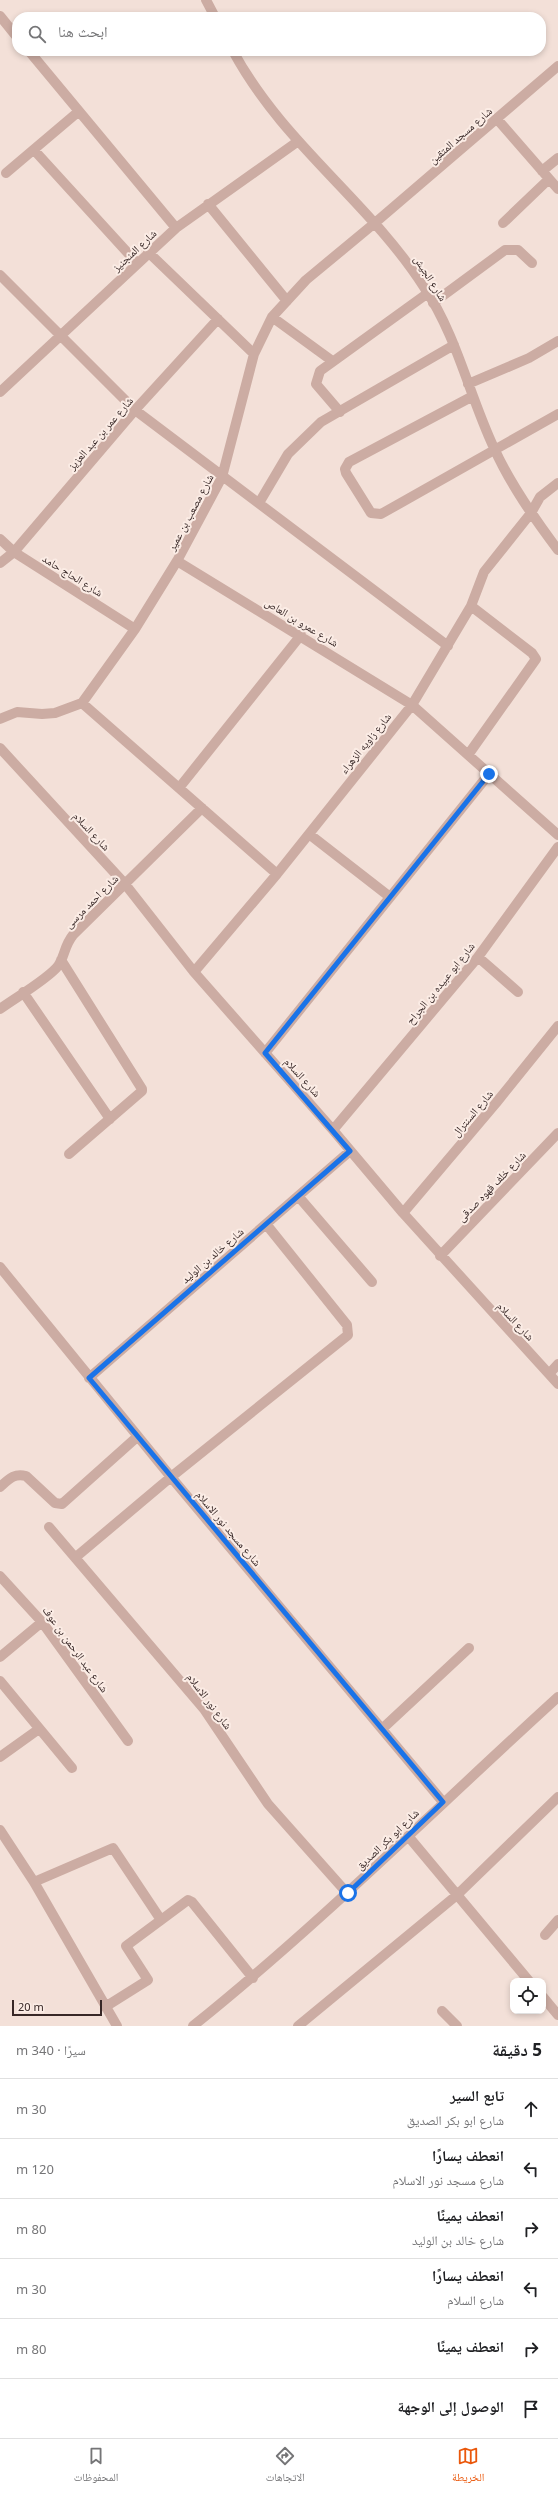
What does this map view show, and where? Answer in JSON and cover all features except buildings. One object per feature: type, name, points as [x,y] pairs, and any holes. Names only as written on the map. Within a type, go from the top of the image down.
[{"type":"street","points":[[206,0],[212,12]]},
{"type":"street","points":[[0,16],[12,31]]},
{"type":"street","points":[[33,56],[78,112],[176,228]]},
{"type":"street","name":"شارع الجيش","points":[[236,56],[271,109],[297,142],[376,222],[404,257],[428,293],[454,345],[494,449],[531,513],[558,550]]},
{"type":"street","name":"شارع مسجد المتقين","points":[[376,222],[558,66]]},
{"type":"street","points":[[6,173],[78,112]]},
{"type":"street","points":[[497,119],[558,189]]},
{"type":"street","name":"شارع المنجنيز","points":[[0,392],[148,252],[176,228],[297,142]]},
{"type":"street","points":[[34,150],[137,263]]},
{"type":"street","points":[[542,171],[558,158]]},
{"type":"street","points":[[503,224],[550,179]]},
{"type":"street","points":[[208,204],[287,301]]},
{"type":"street","name":"شارع مصعب بن عمير","points":[[82,703],[135,629],[178,561],[222,477],[254,354],[272,317],[306,280],[376,222]]},
{"type":"street","points":[[433,303],[506,250],[518,250],[532,263]]},
{"type":"street","points":[[148,252],[254,354]]},
{"type":"street","points":[[0,275],[135,410],[448,646]]},
{"type":"street","points":[[340,412],[316,384],[320,371],[331,360],[428,293]]},
{"type":"street","points":[[272,317],[331,360]]},
{"type":"street","name":"شارع عمر بن عبد العزيز","points":[[0,563],[14,552],[135,410],[218,319]]},
{"type":"street","points":[[468,384],[529,358],[558,341]]},
{"type":"street","points":[[259,504],[288,454],[321,422],[454,345]]},
{"type":"street","points":[[473,396],[349,462],[345,469],[346,473],[370,513],[377,515],[558,414]]},
{"type":"street","name":"شارع زاويه الزهراء","points":[[194,972],[277,874],[412,704],[471,606],[484,572],[531,513],[540,496],[558,483]]},
{"type":"street","name":"شارع الحاج حامد","points":[[0,539],[14,552],[135,629]]},
{"type":"street","name":"شارع عمرو بن العاص","points":[[178,561],[412,704],[558,836]]},
{"type":"street","points":[[468,755],[536,659],[532,653],[471,606]]},
{"type":"street","points":[[179,788],[301,635]]},
{"type":"street","points":[[0,719],[16,712],[55,713],[82,703],[277,874]]},
{"type":"street","name":"شارع السلام","points":[[0,748],[125,884],[194,972],[333,1130],[402,1213],[558,1384]]},
{"type":"street","points":[[265,1053],[489,774]]},
{"type":"street","name":"شارع احمد مرسى","points":[[0,1009],[53,971],[61,960],[67,942],[202,808]]},
{"type":"street","points":[[309,834],[390,897]]},
{"type":"street","name":"شارع ابو عبيده بن الجراح","points":[[333,1130],[478,957],[558,847]]},
{"type":"street","points":[[478,957],[518,992]]},
{"type":"street","points":[[61,960],[142,1089],[142,1091],[70,1154]]},
{"type":"street","points":[[23,992],[110,1119]]},
{"type":"street","name":"شارع السنترال","points":[[402,1213],[496,1103],[558,1026]]},
{"type":"street","name":"شارع خلف قهوه صدقى","points":[[440,1256],[558,1133]]},
{"type":"street","name":"شارع خالد بن الوليد","points":[[89,1378],[350,1151]]},
{"type":"street","points":[[298,1196],[372,1282]]},
{"type":"street","points":[[76,1557],[171,1477],[348,1336],[347,1325],[266,1224]]},
{"type":"street","name":"شارع مسجد نور الاسلام","points":[[0,1267],[137,1437],[443,1802]]},
{"type":"street","points":[[549,1374],[558,1364]]},
{"type":"street","points":[[0,1488],[11,1476],[26,1476],[54,1503],[62,1504],[137,1437]]},
{"type":"street","name":"شارع نور الاسلام","points":[[48,1527],[76,1557],[204,1709],[268,1804],[348,1893]]},
{"type":"street","name":"شارع عبد الرحمن بن عوف","points":[[0,1576],[42,1622],[128,1741]]},
{"type":"street","points":[[0,1657],[42,1622]]},
{"type":"street","points":[[382,1729],[469,1648]]},
{"type":"street","points":[[0,1681],[72,1768]]},
{"type":"street","name":"شارع ابو بكر الصديق","points":[[193,2026],[253,1978],[348,1893],[443,1802],[558,1697]]},
{"type":"street","points":[[0,1757],[39,1729]]},
{"type":"street","points":[[298,2026],[457,1895],[556,1803]]},
{"type":"street","points":[[0,1830],[34,1882],[117,2026]]},
{"type":"street","points":[[408,1836],[526,1978]]},
{"type":"street","points":[[34,1882],[113,1848],[161,1920]]},
{"type":"street","points":[[105,2007],[147,1982],[148,1979],[126,1949],[126,1946],[186,1901],[192,1902],[253,1978]]},
{"type":"street","points":[[545,1935],[558,1920]]},
{"type":"street","points":[[546,2001],[558,2015]]},
{"type":"street","points":[[442,2011],[457,2026]]},
{"type":"route","points":[[348,1893],[443,1802],[89,1378],[350,1151],[265,1053],[489,774]]}]
